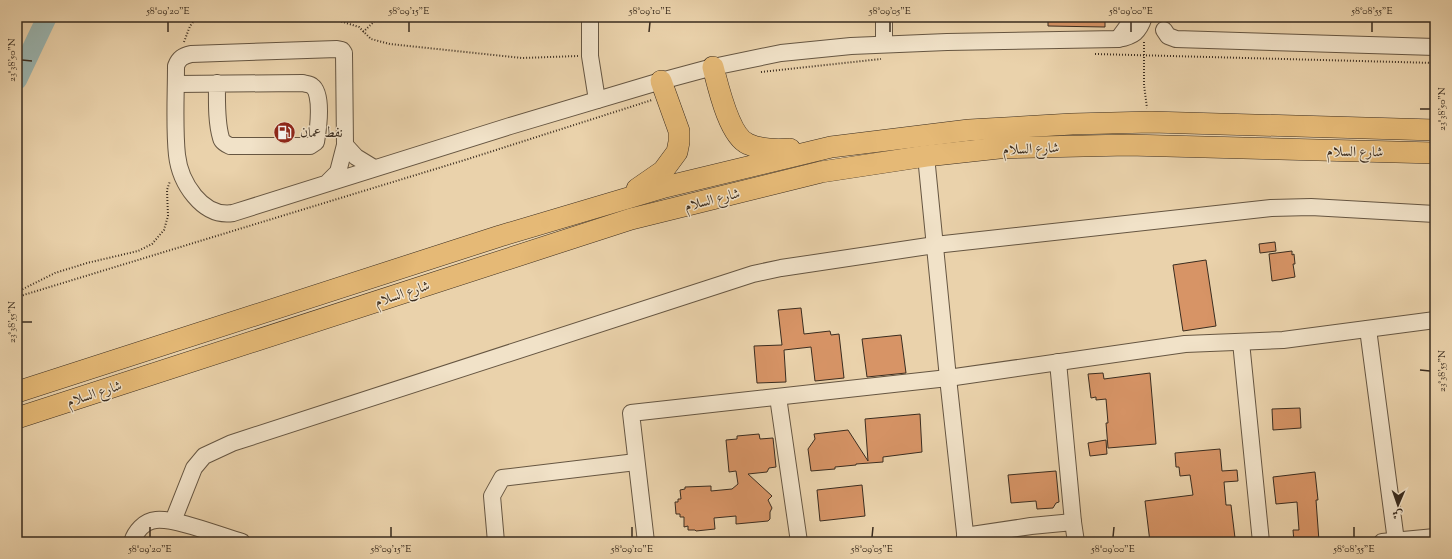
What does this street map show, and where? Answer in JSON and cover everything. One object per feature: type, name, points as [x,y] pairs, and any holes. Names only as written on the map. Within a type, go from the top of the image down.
[{"type":"main road","points":[[713,67],[724,107],[735,131],[746,144],[763,149],[831,147]]},
{"type":"main road","points":[[620,200],[663,171],[677,152],[679,131],[661,81]]},
{"type":"main road","name":"شارع السلام","points":[[17,392],[493,238],[665,187],[831,147],[969,130],[1072,124],[1151,122],[1435,130]]},
{"type":"main road","name":"شارع السلام","points":[[17,418],[631,219],[821,172],[926,156],[999,148],[1128,145],[1435,153]]},
{"type":"street","points":[[590,17],[590,56],[597,100]]},
{"type":"street","points":[[884,17],[884,44]]},
{"type":"street","points":[[1118,39],[1129,24],[1129,17]]},
{"type":"street","points":[[328,182],[338,172],[345,145],[344,53],[342,50],[191,54],[183,56],[178,60],[176,66],[177,156],[184,176],[190,189],[202,205],[221,213],[233,213],[328,182],[597,100],[713,67],[781,53],[851,46],[1118,39],[1131,37],[1140,28],[1144,17]]},
{"type":"street","points":[[1164,30],[1168,36],[1176,39],[1435,47]]},
{"type":"street","points":[[176,84],[217,83],[302,83],[311,85],[317,92],[318,129],[316,142],[310,146],[230,146],[225,144],[221,139],[218,119],[217,83]]},
{"type":"street","points":[[318,110],[345,108]]},
{"type":"street","points":[[345,145],[356,157],[374,168]]},
{"type":"street","points":[[926,156],[966,539],[1031,526],[1073,522]]},
{"type":"street","points":[[173,521],[194,468],[204,456],[232,443],[753,274],[781,268],[935,245],[1271,208],[1311,207],[1435,214]]},
{"type":"street","points":[[646,542],[631,413],[948,378],[1185,344],[1283,340],[1435,320]]},
{"type":"street","points":[[1368,328],[1389,541],[1435,537]]},
{"type":"street","points":[[1241,342],[1261,542]]},
{"type":"street","points":[[1058,362],[1076,542]]},
{"type":"street","points":[[778,396],[799,542]]},
{"type":"street","points":[[496,542],[492,496],[502,478],[636,462]]},
{"type":"street","points":[[132,542],[133,537],[142,526],[155,520],[173,521],[242,542]]},
{"type":"path","points":[[178,60],[190,26],[197,17]]},
{"type":"path","points":[[327,17],[359,27],[371,39],[390,44],[522,58],[590,56]]},
{"type":"path","points":[[363,32],[380,17]]},
{"type":"path","points":[[1144,17],[1144,85],[1151,122]]},
{"type":"path","points":[[17,292],[55,273],[87,263],[138,251],[152,244],[164,230],[168,216],[167,190],[177,156]]},
{"type":"building","points":[[1048,17],[1105,17],[1105,27],[1048,26]]},
{"type":"building","points":[[1275,242],[1276,251],[1260,253],[1259,244]]},
{"type":"building","points":[[1292,251],[1292,255],[1294,254],[1295,264],[1293,264],[1295,277],[1272,281],[1269,254]]},
{"type":"building","points":[[1206,260],[1216,326],[1183,331],[1173,265]]},
{"type":"building","points":[[801,308],[804,334],[830,331],[831,335],[839,334],[844,378],[815,381],[811,347],[784,350],[786,382],[757,383],[754,346],[782,345],[778,310]]},
{"type":"building","points":[[901,335],[906,373],[867,377],[862,339]]},
{"type":"building","points":[[1103,373],[1104,379],[1150,373],[1156,444],[1108,448],[1106,399],[1096,400],[1096,397],[1091,398],[1088,374]]},
{"type":"building","points":[[1300,408],[1301,428],[1273,430],[1272,409]]},
{"type":"building","points":[[920,414],[922,452],[883,457],[883,462],[856,464],[835,467],[835,469],[811,471],[808,449],[815,439],[814,434],[848,430],[868,461],[865,419]]},
{"type":"building","points":[[759,434],[760,439],[773,438],[776,467],[769,468],[767,472],[748,474],[772,496],[768,500],[772,508],[770,512],[770,519],[768,521],[736,524],[736,516],[714,518],[715,529],[696,531],[688,530],[688,526],[684,527],[684,517],[680,517],[680,514],[676,514],[675,502],[678,502],[678,499],[681,499],[680,490],[685,489],[685,487],[711,486],[711,491],[732,489],[738,484],[736,471],[729,472],[726,440],[737,439],[737,436]]},
{"type":"building","points":[[1106,440],[1107,454],[1090,456],[1088,443]]},
{"type":"building","points":[[1220,449],[1222,471],[1237,470],[1238,481],[1224,482],[1226,505],[1231,505],[1235,538],[1228,538],[1229,541],[1221,542],[1202,540],[1189,541],[1174,538],[1163,542],[1150,542],[1145,501],[1193,495],[1190,475],[1180,476],[1179,467],[1176,467],[1175,453]]},
{"type":"building","points":[[1056,471],[1059,502],[1056,503],[1053,508],[1037,509],[1036,501],[1011,503],[1008,475]]},
{"type":"building","points":[[1315,472],[1318,500],[1316,500],[1319,541],[1294,542],[1293,530],[1299,530],[1297,502],[1276,504],[1273,477]]},
{"type":"building","points":[[862,485],[865,516],[820,521],[817,490]]},
{"type":"waterway","points":[[17,80],[47,17]]},
{"type":"place","name":"نفط عمان","points":[[285,132]]}]
